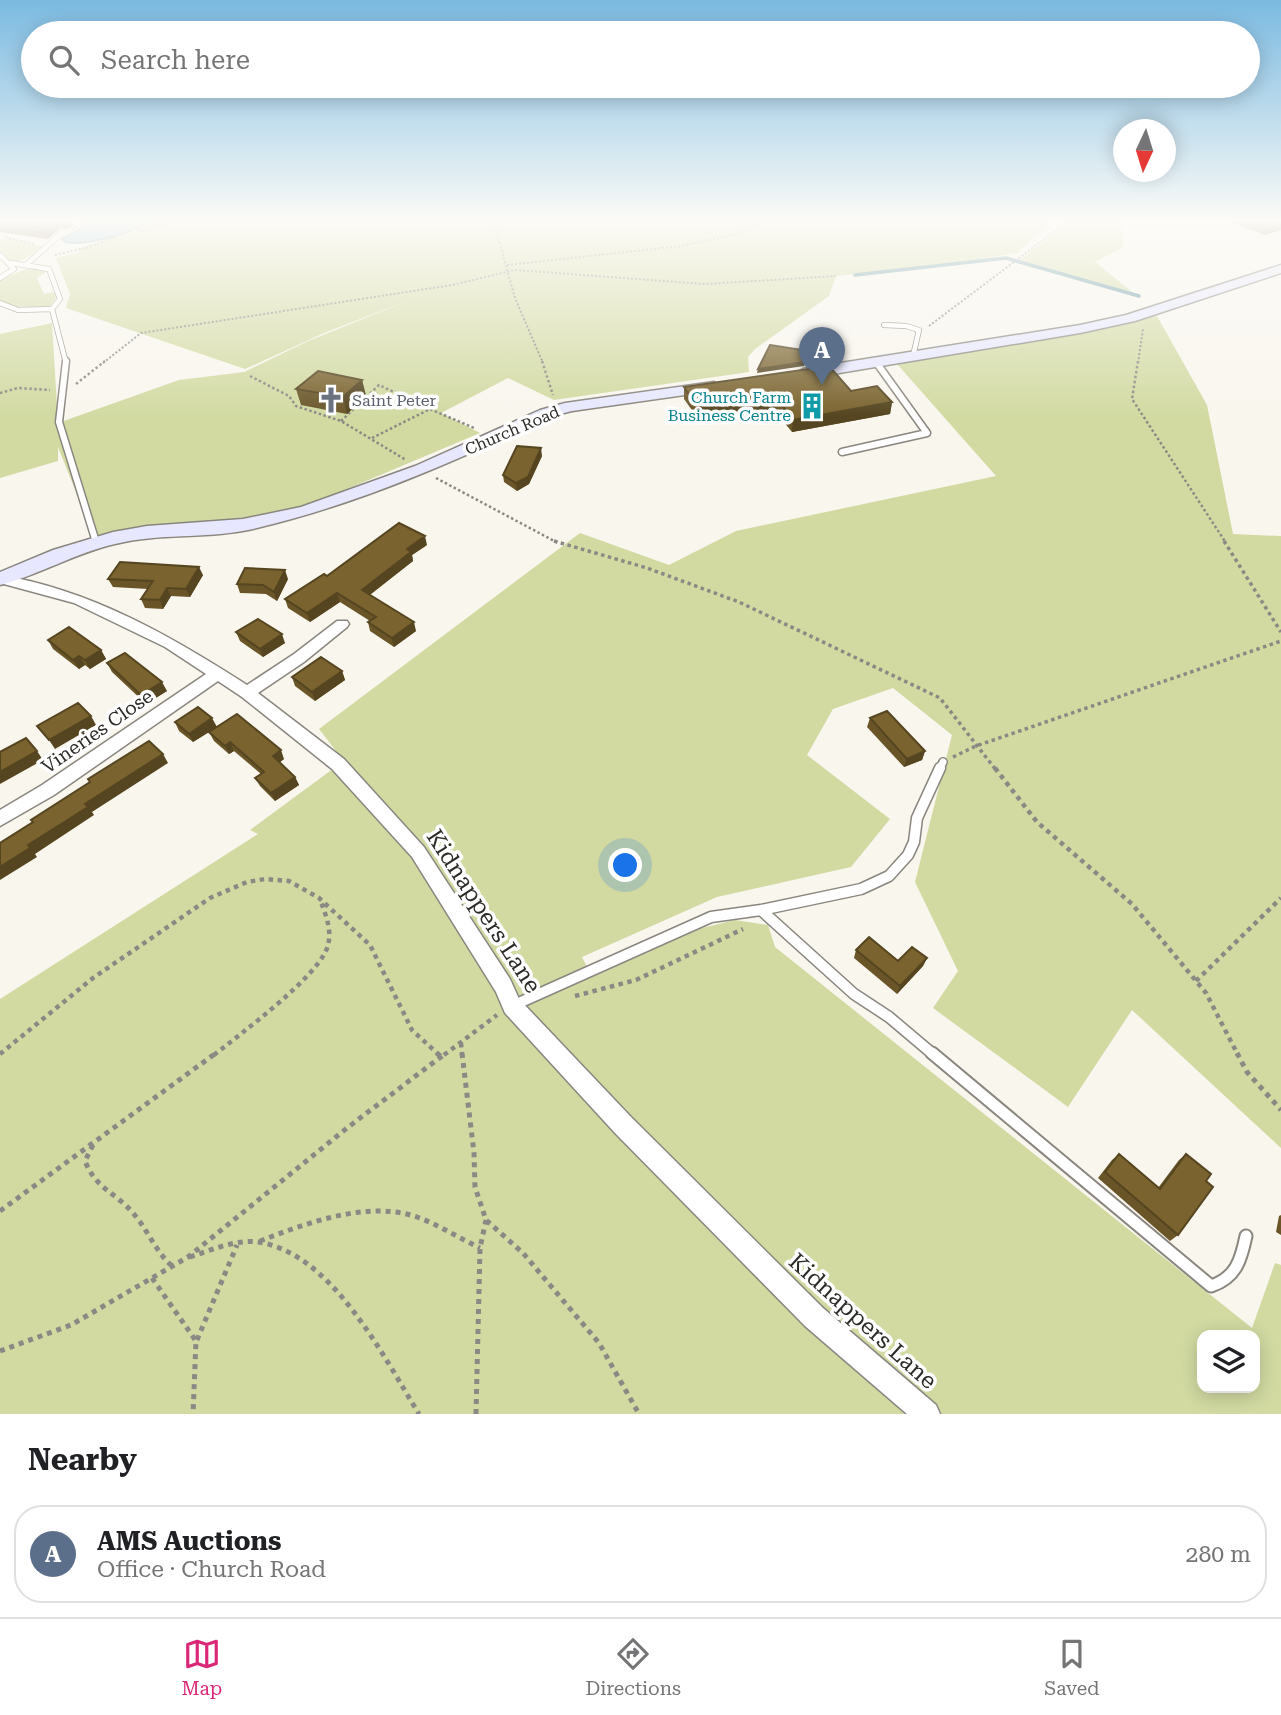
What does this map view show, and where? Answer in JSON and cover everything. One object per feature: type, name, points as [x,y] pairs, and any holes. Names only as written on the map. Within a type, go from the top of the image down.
[{"type":"street","points":[[782,377],[1080,329],[1130,318],[1234,285]]},
{"type":"street","name":"Church Road","points":[[1,579],[96,542],[147,532],[243,525],[276,519],[334,502],[421,470],[557,410],[595,401],[733,384]]},
{"type":"street","name":"Kidnappers Lane","points":[[1,579],[79,600],[170,643],[247,693],[338,764],[418,852],[503,986],[512,1006],[623,1125],[814,1317],[928,1414]]},
{"type":"street","points":[[247,693],[299,658],[342,624]]},
{"type":"street","name":"Vineries Close","points":[[0,819],[48,790],[217,674]]},
{"type":"lane","points":[[52,309],[60,299],[55,285]]},
{"type":"lane","points":[[0,303],[15,308]]},
{"type":"lane","points":[[0,310],[52,309]]},
{"type":"lane","points":[[52,309],[66,362],[59,422],[96,542]]},
{"type":"lane","points":[[884,324],[910,327],[920,333],[913,356]]},
{"type":"lane","points":[[842,452],[927,433],[876,362]]},
{"type":"lane","points":[[512,1006],[711,917],[764,913],[862,889],[889,876],[908,855],[914,842],[917,818],[943,762]]},
{"type":"lane","points":[[764,913],[854,994],[889,1017],[1211,1286],[1225,1283],[1241,1265],[1246,1236]]},
{"type":"path","points":[[72,387],[141,333],[452,285]]},
{"type":"path","points":[[512,285],[548,375],[557,410]]},
{"type":"path","points":[[920,333],[983,285]]},
{"type":"path","points":[[1143,325],[1132,399],[1198,497],[1281,632]]},
{"type":"path","points":[[250,376],[289,396],[296,406],[341,421],[421,470],[558,543],[647,568],[739,602],[940,698],[1037,821],[1132,904],[1206,993],[1247,1072],[1281,1110]]},
{"type":"path","points":[[341,421],[379,385],[494,437]]},
{"type":"path","points":[[0,393],[18,388],[63,391]]},
{"type":"path","points":[[360,390],[371,393]]},
{"type":"path","points":[[372,438],[430,409]]},
{"type":"path","points":[[943,762],[976,746],[1281,641]]},
{"type":"path","points":[[0,1054],[93,978],[210,898],[247,882],[265,879],[289,881],[319,898],[370,945],[386,971],[412,1030],[441,1057]]},
{"type":"path","points":[[0,1211],[157,1099],[256,1020],[325,955],[332,934],[319,898]]},
{"type":"path","points":[[1196,981],[1281,898]]},
{"type":"path","points":[[568,998],[636,980],[764,913]]},
{"type":"path","points":[[0,1351],[71,1325],[188,1257],[346,1128],[512,1006]]},
{"type":"path","points":[[461,1042],[474,1153],[475,1187],[486,1220],[481,1248],[476,1414]]},
{"type":"path","points":[[94,1144],[85,1161],[91,1180],[132,1212],[161,1258],[172,1266]]},
{"type":"path","points":[[188,1257],[258,1242],[322,1220],[381,1211],[408,1214],[481,1248]]},
{"type":"path","points":[[486,1220],[523,1253],[599,1343],[639,1414]]},
{"type":"path","points":[[258,1242],[297,1255],[335,1287],[419,1414]]},
{"type":"path","points":[[193,1414],[197,1342],[237,1245]]},
{"type":"path","points":[[152,1278],[197,1342]]},
{"type":"green space","points":[[0,285],[40,285],[44,294],[54,292],[56,298],[48,308],[9,306],[0,300]]},
{"type":"green space","points":[[66,285],[833,285],[829,296],[755,349],[748,357],[749,372],[554,400],[508,378],[441,413],[480,433],[276,519],[96,542],[58,447],[58,461],[0,478],[0,334],[52,323],[58,423],[179,380],[244,372],[306,342],[412,299],[324,333],[245,369],[66,308],[70,294]]},
{"type":"green space","points":[[1103,285],[1124,285],[1136,295]]},
{"type":"green space","points":[[1157,316],[1207,405],[1233,534],[1281,536],[1281,1148],[1132,1010],[1068,1107],[933,1008],[958,971],[915,882],[952,735],[893,688],[833,709],[807,755],[890,819],[851,867],[717,897],[582,957],[592,977],[702,928],[735,920],[768,925],[775,947],[1252,1328],[1275,1263],[1281,1265],[1281,1414],[0,1414],[0,999],[258,834],[250,830],[330,771],[350,769],[319,729],[580,533],[669,565],[736,531],[996,476],[897,364]]},
{"type":"building","points":[[770,345],[809,351],[805,362],[758,369]]},
{"type":"building","points":[[829,366],[851,391],[877,386],[892,402],[793,420],[776,397],[699,408],[684,387]]},
{"type":"building","points":[[318,371],[362,380],[343,397],[296,389]]},
{"type":"building","points":[[517,446],[541,448],[528,477],[516,483],[503,475]]},
{"type":"building","points":[[399,523],[425,536],[407,549],[411,552],[362,590],[414,622],[392,638],[368,622],[376,617],[337,593],[307,613],[285,599],[324,574],[327,576]]},
{"type":"building","points":[[120,562],[199,567],[186,589],[167,588],[160,600],[141,599],[153,581],[108,579]]},
{"type":"building","points":[[245,568],[285,570],[274,592],[263,585],[237,584]]},
{"type":"building","points":[[258,619],[282,634],[260,649],[236,632]]},
{"type":"building","points":[[69,627],[101,650],[85,660],[79,656],[73,660],[48,640]]},
{"type":"building","points":[[125,653],[162,682],[141,695],[107,663]]},
{"type":"building","points":[[321,657],[342,671],[312,692],[292,677]]},
{"type":"building","points":[[78,703],[91,716],[49,740],[37,726]]},
{"type":"building","points":[[198,707],[212,718],[189,734],[175,722]]},
{"type":"building","points":[[887,711],[925,751],[907,759],[870,718]]},
{"type":"building","points":[[237,714],[281,750],[273,756],[295,777],[271,793],[255,778],[264,772],[230,742],[225,746],[209,732]]},
{"type":"building","points":[[26,738],[37,751],[0,772],[0,752]]},
{"type":"building","points":[[149,741],[163,754],[85,804],[88,807],[28,845],[30,848],[0,867],[0,843],[90,782],[88,779]]},
{"type":"building","points":[[869,937],[898,961],[912,947],[927,958],[900,986],[856,950]]},
{"type":"building","points":[[1119,1154],[1160,1189],[1186,1154],[1211,1174],[1206,1181],[1213,1187],[1178,1235],[1105,1172]]},
{"type":"waterway","points":[[1100,285],[1139,296]]},
{"type":"place","name":"AMS Auctions","points":[[822,385]]},
{"type":"place","name":"Saint Peter","points":[[331,400]]},
{"type":"place","name":"Church Farm Business Centre","points":[[812,406]]}]
